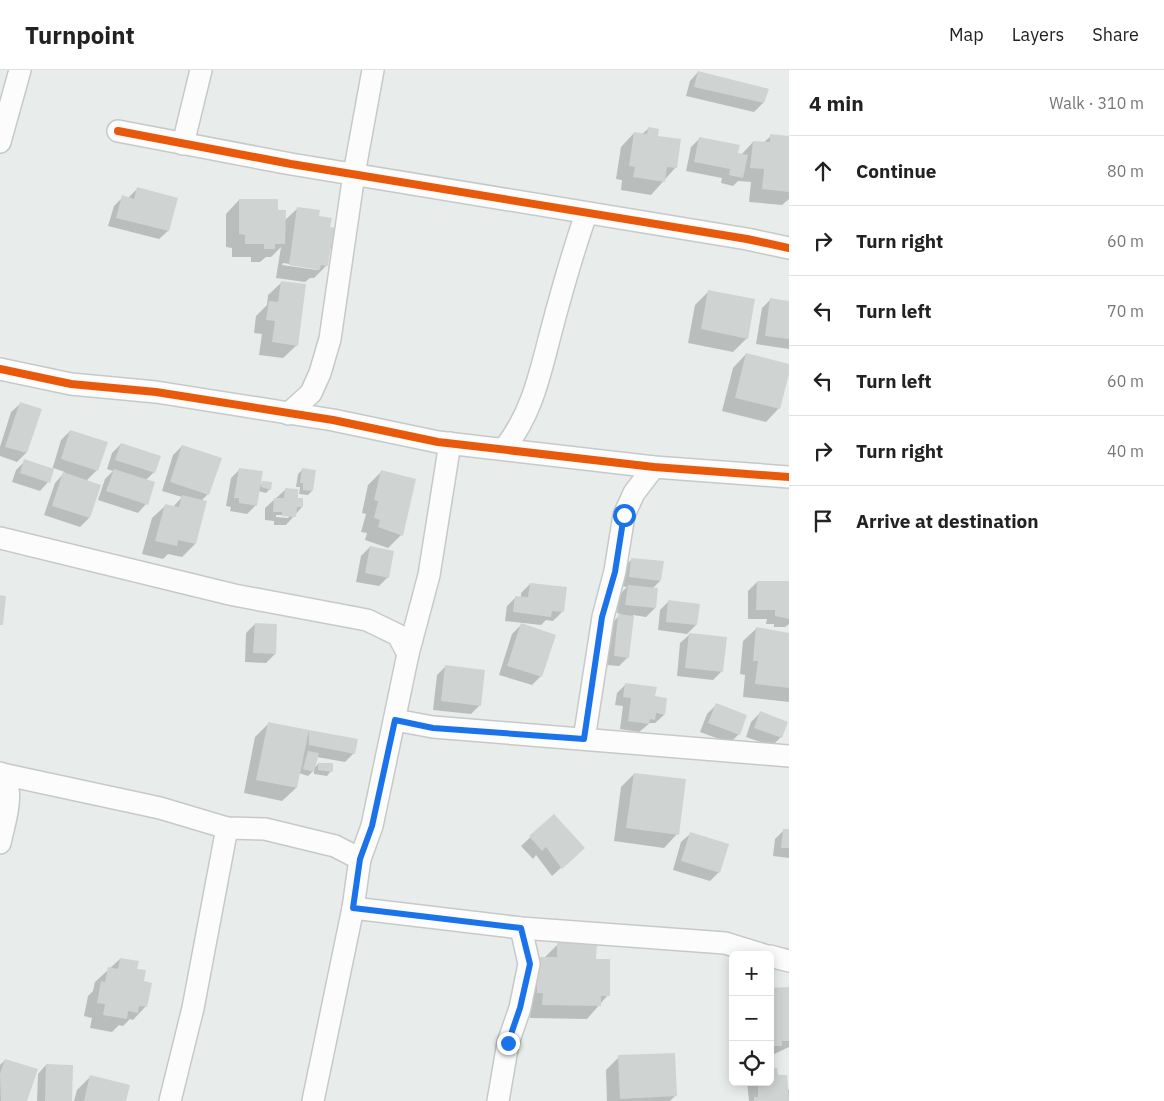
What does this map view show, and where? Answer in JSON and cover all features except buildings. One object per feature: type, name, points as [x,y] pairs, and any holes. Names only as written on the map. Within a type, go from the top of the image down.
[{"type":"street","points":[[0,142],[20,70]]},
{"type":"street","points":[[183,144],[201,70]]},
{"type":"street","points":[[288,414],[311,393],[320,373],[330,339],[354,174],[373,70]]},
{"type":"street","points":[[118,131],[354,174],[586,214],[747,239],[789,248]]},
{"type":"street","points":[[504,449],[519,430],[531,405],[570,260],[586,214]]},
{"type":"street","points":[[0,369],[71,384],[156,392],[450,443],[654,468],[789,477]]},
{"type":"street","points":[[313,1101],[353,908],[360,859],[372,826],[408,654],[430,575],[450,443]]},
{"type":"street","points":[[584,739],[602,617],[615,572],[624,515],[634,493],[654,468]]},
{"type":"street","points":[[0,538],[234,595],[367,620],[398,634],[408,654]]},
{"type":"street","points":[[395,720],[433,728],[789,756]]},
{"type":"street","points":[[1,773],[160,808],[226,828],[266,829],[335,846],[360,859]]},
{"type":"street","points":[[0,843],[8,798],[6,781],[1,773]]},
{"type":"street","points":[[172,1101],[193,1008],[226,828]]},
{"type":"street","points":[[353,908],[521,928],[725,943],[751,951]]},
{"type":"street","points":[[498,1101],[508,1043],[520,1008],[530,964],[521,928]]},
{"type":"street","points":[[774,957],[789,961]]},
{"type":"cycle path","points":[[118,131],[291,164],[747,239],[789,248]]},
{"type":"cycle path","points":[[0,369],[71,384],[156,392],[333,420],[438,442],[654,467],[789,477]]},
{"type":"route","points":[[508,1043],[520,1008],[530,964],[521,928],[353,908],[360,859],[372,826],[395,720],[433,728],[584,739],[602,617],[615,572],[624,515]]}]
